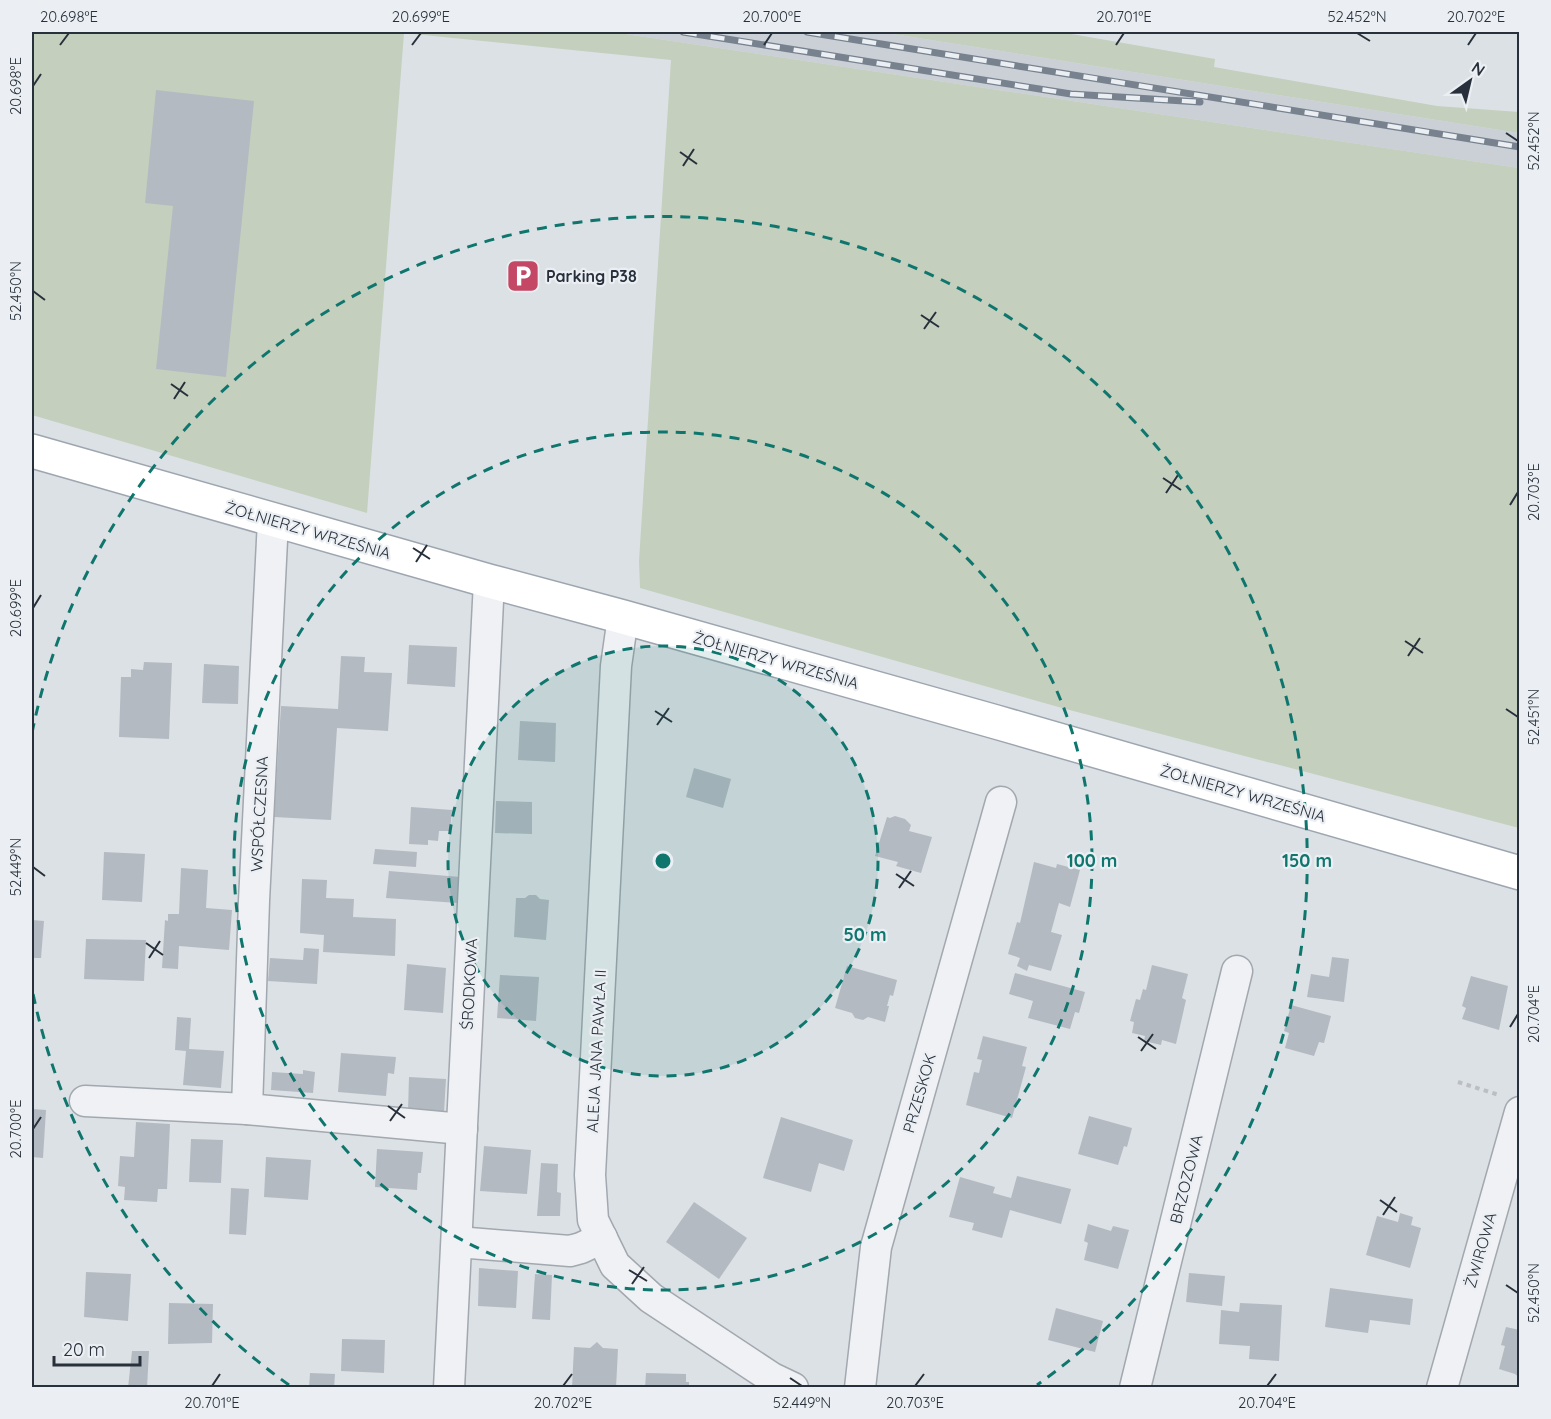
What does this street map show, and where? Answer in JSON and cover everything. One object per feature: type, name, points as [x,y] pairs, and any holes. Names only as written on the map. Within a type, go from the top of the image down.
[{"type":"main road","name":"ŻOŁNIERZY WRZEŚNIA","points":[[32,451],[996,722],[1520,873]]},
{"type":"street","name":"WSPÓŁCZESNA","points":[[247,1108],[254,901],[273,520]]},
{"type":"street","name":"ŚRODKOWA","points":[[449,1388],[489,581]]},
{"type":"street","name":"ALEJA JANA PAWŁA II","points":[[623,617],[616,666],[590,1175],[593,1220],[615,1265],[651,1298],[772,1378],[793,1388]]},
{"type":"street","name":"PRZESKOK","points":[[860,1388],[876,1247],[1001,802]]},
{"type":"street","name":"BRZOZOWA","points":[[1135,1388],[1236,971]]},
{"type":"street","points":[[85,1101],[247,1108],[462,1129]]},
{"type":"street","name":"ŻWIROWA","points":[[1442,1388],[1514,1106]]},
{"type":"street","points":[[457,1242],[570,1251],[602,1238]]},
{"type":"path","points":[[1458,1082],[1514,1106]]},
{"type":"shaded area","points":[[612,32],[880,32],[1519,133],[1519,168]]},
{"type":"green space","points":[[32,32],[612,32],[1519,168],[1519,828],[1062,708],[640,588],[639,561],[671,60],[404,33],[367,513],[32,415]]},
{"type":"green space","points":[[880,32],[1060,32],[1215,59],[1214,67],[1437,106],[1519,112],[1519,133]]},
{"type":"building","points":[[156,90],[254,101],[226,377],[156,369],[173,206],[145,203]]},
{"type":"building","points":[[409,645],[457,647],[455,687],[407,684]]},
{"type":"building","points":[[341,656],[365,657],[364,672],[392,673],[388,731],[337,728],[331,820],[274,817],[281,706],[338,709]]},
{"type":"building","points":[[144,662],[172,663],[169,739],[119,737],[121,677],[131,677],[131,669],[143,670]]},
{"type":"building","points":[[204,664],[239,666],[238,704],[202,703]]},
{"type":"building","points":[[520,721],[556,723],[555,762],[518,760]]},
{"type":"building","points":[[694,768],[731,779],[723,808],[686,797]]},
{"type":"building","points":[[496,801],[532,802],[532,834],[495,833]]},
{"type":"building","points":[[411,807],[452,810],[450,831],[439,831],[438,841],[428,840],[428,845],[409,844]]},
{"type":"building","points":[[895,816],[905,819],[911,825],[909,831],[932,837],[921,873],[896,866],[898,862],[875,856],[887,817]]},
{"type":"building","points":[[375,849],[417,852],[416,867],[373,864]]},
{"type":"building","points":[[104,852],[145,854],[142,902],[102,900]]},
{"type":"building","points":[[1034,862],[1056,868],[1057,864],[1080,870],[1070,907],[1059,903],[1051,932],[1062,935],[1051,971],[1029,965],[1027,971],[1017,966],[1020,958],[1008,954],[1017,922],[1020,923]]},
{"type":"building","points":[[181,868],[208,870],[206,908],[232,910],[229,950],[179,946],[178,969],[162,968],[165,920],[168,921],[168,914],[179,914]]},
{"type":"building","points":[[389,871],[460,877],[458,903],[386,898]]},
{"type":"building","points":[[302,879],[327,880],[326,898],[354,899],[353,917],[396,919],[395,956],[323,952],[324,935],[300,933]]},
{"type":"building","points":[[529,895],[549,900],[546,940],[514,937],[516,898],[525,898]]},
{"type":"building","points":[[32,920],[44,921],[41,958],[32,958]]},
{"type":"building","points":[[86,939],[146,940],[144,981],[84,979]]},
{"type":"building","points":[[304,948],[319,949],[317,984],[268,981],[270,958],[303,960]]},
{"type":"building","points":[[1332,957],[1349,959],[1344,1002],[1307,997],[1311,974],[1329,977]]},
{"type":"building","points":[[407,964],[446,968],[443,1013],[404,1010]]},
{"type":"building","points":[[1152,965],[1188,974],[1182,998],[1186,1000],[1176,1044],[1162,1040],[1161,1045],[1144,1041],[1145,1036],[1132,1033],[1134,1022],[1130,1021],[1136,999],[1140,1000],[1143,989],[1146,990]]},
{"type":"building","points":[[847,966],[897,980],[893,996],[890,995],[885,1022],[868,1017],[863,1020],[855,1018],[852,1013],[835,1008]]},
{"type":"building","points":[[1015,973],[1085,992],[1079,1013],[1075,1012],[1070,1029],[1028,1018],[1033,1001],[1009,994]]},
{"type":"building","points":[[500,975],[539,977],[536,1021],[497,1018]]},
{"type":"building","points":[[1471,976],[1508,986],[1499,1030],[1462,1019],[1466,1008],[1462,1006]]},
{"type":"building","points":[[1291,1005],[1331,1016],[1324,1043],[1319,1042],[1314,1056],[1285,1048],[1289,1033],[1284,1031]]},
{"type":"building","points":[[177,1017],[191,1018],[189,1049],[224,1051],[221,1088],[183,1085],[186,1051],[175,1050]]},
{"type":"building","points":[[983,1036],[1027,1047],[1022,1066],[1026,1067],[1012,1118],[966,1105],[974,1072],[979,1073],[982,1060],[977,1059]]},
{"type":"building","points":[[341,1053],[396,1057],[394,1074],[388,1073],[386,1096],[338,1092]]},
{"type":"building","points":[[303,1070],[315,1072],[313,1093],[271,1090],[272,1072],[303,1074]]},
{"type":"building","points":[[409,1077],[446,1079],[444,1112],[408,1111]]},
{"type":"building","points":[[32,1109],[46,1110],[43,1158],[32,1157]]},
{"type":"building","points":[[1089,1116],[1132,1128],[1127,1147],[1124,1146],[1118,1165],[1078,1154]]},
{"type":"building","points":[[781,1117],[853,1140],[844,1171],[819,1163],[811,1192],[763,1178]]},
{"type":"building","points":[[136,1122],[170,1124],[167,1189],[158,1189],[157,1202],[124,1200],[125,1187],[118,1186],[120,1156],[134,1157]]},
{"type":"building","points":[[191,1139],[223,1140],[221,1183],[189,1182]]},
{"type":"building","points":[[484,1146],[531,1150],[527,1194],[480,1191]]},
{"type":"building","points":[[377,1149],[423,1152],[417,1190],[375,1187]]},
{"type":"building","points":[[266,1157],[311,1160],[308,1200],[264,1197]]},
{"type":"building","points":[[541,1163],[558,1164],[557,1192],[561,1193],[560,1216],[537,1216]]},
{"type":"building","points":[[1017,1176],[1071,1189],[1061,1224],[1010,1210],[1002,1238],[972,1230],[974,1223],[949,1217],[960,1177],[995,1187],[993,1193],[1011,1198]]},
{"type":"building","points":[[231,1188],[249,1189],[246,1235],[229,1234]]},
{"type":"building","points":[[694,1202],[747,1238],[719,1279],[666,1242]]},
{"type":"building","points":[[1400,1213],[1413,1217],[1411,1225],[1421,1228],[1410,1268],[1366,1255],[1377,1216],[1398,1222]]},
{"type":"building","points":[[1088,1224],[1111,1231],[1113,1226],[1129,1230],[1118,1269],[1084,1260],[1088,1243],[1084,1241]]},
{"type":"building","points":[[479,1268],[518,1271],[516,1308],[478,1306]]},
{"type":"building","points":[[86,1272],[131,1274],[128,1321],[84,1317]]},
{"type":"building","points":[[1189,1273],[1225,1276],[1222,1306],[1186,1302]]},
{"type":"building","points":[[535,1274],[552,1275],[550,1320],[532,1319]]},
{"type":"building","points":[[1330,1288],[1413,1299],[1410,1325],[1370,1320],[1368,1333],[1325,1327]]},
{"type":"building","points":[[169,1303],[213,1304],[212,1343],[168,1344]]},
{"type":"building","points":[[1240,1303],[1282,1305],[1279,1361],[1249,1359],[1250,1346],[1219,1344],[1221,1310],[1239,1312]]},
{"type":"building","points":[[1056,1308],[1103,1321],[1095,1352],[1048,1340]]},
{"type":"building","points":[[1506,1327],[1520,1330],[1520,1378],[1499,1369],[1505,1346],[1501,1345]]},
{"type":"building","points":[[342,1339],[385,1340],[384,1373],[341,1371]]},
{"type":"building","points":[[597,1342],[603,1348],[618,1349],[616,1388],[572,1388],[574,1347],[590,1348]]},
{"type":"building","points":[[132,1351],[149,1351],[147,1388],[128,1388]]},
{"type":"building","points":[[310,1373],[335,1374],[334,1388],[309,1388]]},
{"type":"building","points":[[646,1373],[686,1374],[689,1388],[645,1388]]},
{"type":"railway","points":[[683,32],[1071,94],[1200,102]]},
{"type":"railway","points":[[807,32],[1520,147]]},
{"type":"place","name":"Parking P38","points":[[523,276]]}]
